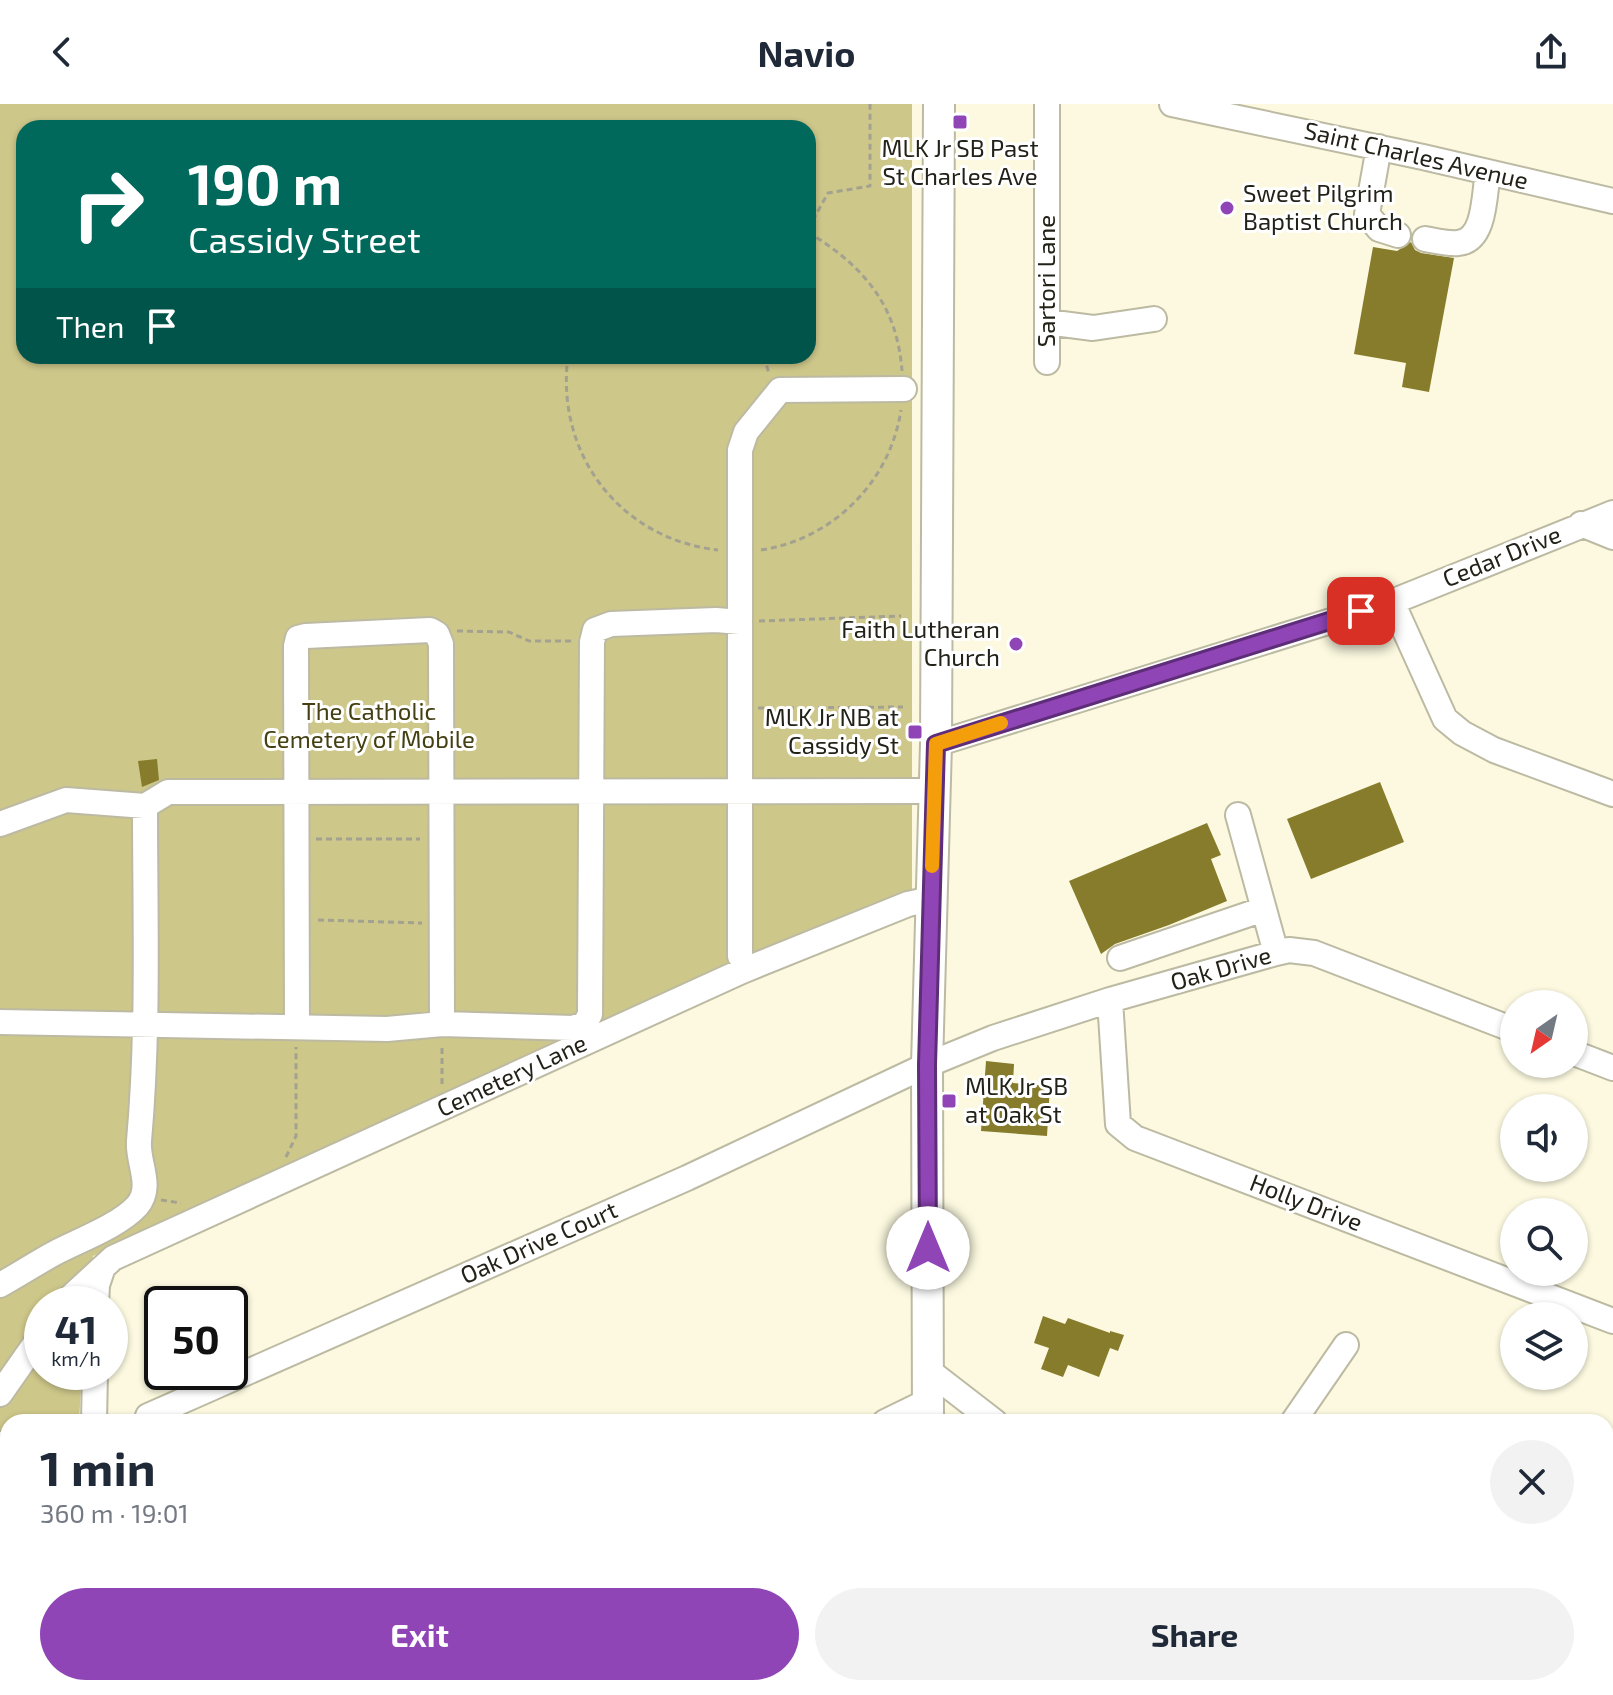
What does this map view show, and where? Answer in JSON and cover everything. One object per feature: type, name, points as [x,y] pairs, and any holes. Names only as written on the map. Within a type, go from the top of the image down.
[{"type":"main road","points":[[928,1412],[927,1065],[936,744],[939,104]]},
{"type":"street","name":"Sartori Lane","points":[[1047,104],[1047,362]]},
{"type":"street","name":"Saint Charles Avenue","points":[[1172,104],[1252,112],[1379,147],[1613,201]]},
{"type":"street","points":[[1379,147],[1367,214],[1379,229],[1398,235]]},
{"type":"street","points":[[1425,239],[1461,243],[1473,236],[1480,223],[1488,172]]},
{"type":"street","points":[[1047,322],[1093,328],[1154,319]]},
{"type":"street","points":[[740,956],[740,450],[771,374],[904,389]]},
{"type":"street","name":"Cedar Drive","points":[[936,744],[1392,602],[1613,513]]},
{"type":"street","points":[[1581,524],[1613,537]]},
{"type":"street","points":[[1392,602],[1445,719],[1462,733],[1494,750],[1613,794]]},
{"type":"street","points":[[0,1022],[387,1029],[442,1024],[573,1028],[585,1024],[590,1014],[592,642],[595,630],[611,624],[740,622]]},
{"type":"street","points":[[297,1027],[295,792],[298,638],[430,630],[437,634],[441,644],[442,1024]]},
{"type":"street","points":[[0,824],[66,800],[145,806],[168,792],[934,791]]},
{"type":"street","points":[[0,1285],[118,1220],[141,1198],[146,1175],[139,1150],[145,1023],[145,806]]},
{"type":"street","points":[[1238,815],[1276,953]]},
{"type":"street","name":"Cemetery Lane","points":[[84,1286],[113,1258],[742,971],[908,904],[931,899]]},
{"type":"street","points":[[1120,958],[1264,909]]},
{"type":"street","name":"Oak Drive","points":[[927,1065],[993,1038],[1110,1000],[1289,950],[1314,953],[1500,1025]]},
{"type":"street","name":"Holly Drive","points":[[1110,1000],[1118,1124],[1135,1138],[1613,1321]]},
{"type":"street","points":[[1588,1058],[1613,1068]]},
{"type":"street","name":"Oak Drive Court","points":[[153,1414],[687,1178],[927,1065]]},
{"type":"street","points":[[97,1286],[102,1270]]},
{"type":"street","points":[[1299,1414],[1346,1345]]},
{"type":"street","points":[[0,1394],[24,1360]]},
{"type":"street","points":[[929,1371],[985,1414]]},
{"type":"street","points":[[94,1414],[95,1390]]},
{"type":"path","points":[[816,215],[828,193],[870,186],[870,104]]},
{"type":"path","points":[[568,364],[567,408],[581,455],[608,496],[646,527],[691,547],[740,553]]},
{"type":"path","points":[[740,622],[901,616]]},
{"type":"path","points":[[437,634],[446,631],[509,632],[529,641],[592,642]]},
{"type":"path","points":[[740,708],[903,707]]},
{"type":"path","points":[[296,839],[442,839]]},
{"type":"path","points":[[296,920],[442,923]]},
{"type":"path","points":[[441,1089],[442,1024]]},
{"type":"path","points":[[285,1158],[296,1136],[297,1027]]},
{"type":"path","points":[[141,1198],[182,1203]]},
{"type":"green space","name":"The Catholic Cemetery of Mobile","points":[[0,104],[912,104],[912,892],[729,969],[93,1256],[89,1286],[24,1286],[24,1390],[81,1390],[79,1414],[0,1414]]},
{"type":"building","points":[[1411,242],[1415,250],[1421,253],[1454,258],[1429,392],[1402,387],[1406,363],[1354,354],[1373,247],[1397,251]]},
{"type":"building","points":[[157,759],[159,780],[142,787],[138,761]]},
{"type":"building","points":[[1380,782],[1404,842],[1311,879],[1287,819]]},
{"type":"building","points":[[1207,823],[1221,855],[1211,859],[1227,901],[1115,944],[1101,954],[1069,881]]},
{"type":"building","points":[[986,1061],[1014,1064],[1013,1083],[1050,1086],[1047,1136],[981,1131]]},
{"type":"building","points":[[1043,1316],[1065,1324],[1068,1318],[1124,1335],[1118,1351],[1110,1348],[1099,1377],[1068,1365],[1063,1377],[1041,1369],[1049,1348],[1034,1343]]},
{"type":"slow traffic","points":[[932,866],[936,744],[1001,723]]},
{"type":"place","name":"MLK Jr SB Past St Charles Ave","points":[[960,122]]},
{"type":"place","name":"Sweet Pilgrim Baptist Church","points":[[1227,208]]},
{"type":"place","name":"Faith Lutheran Church","points":[[1016,644]]},
{"type":"place","name":"MLK Jr NB at Cassidy St","points":[[915,732]]},
{"type":"place","name":"MLK Jr SB at Oak St","points":[[949,1101]]},
{"type":"route","points":[[928,1248],[927,1065],[936,744],[1361,611]]}]
